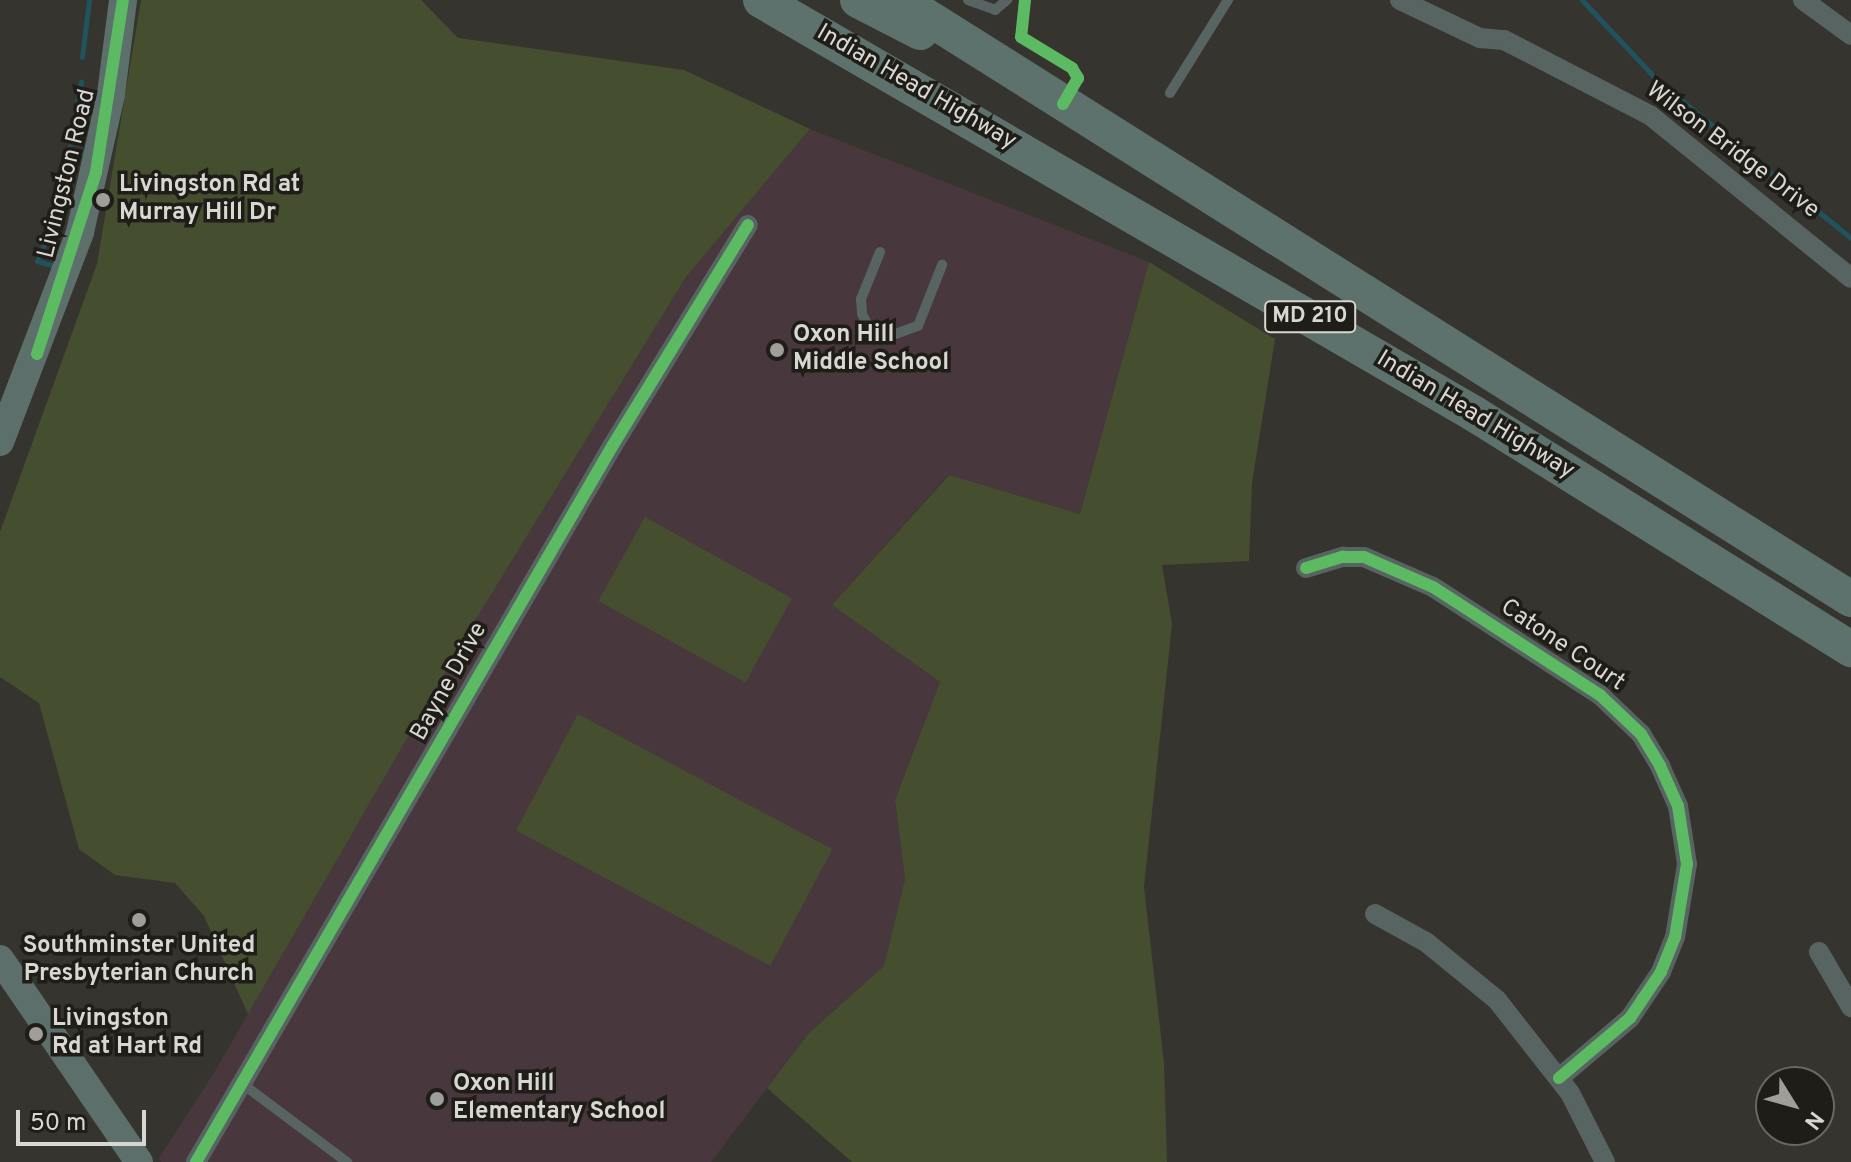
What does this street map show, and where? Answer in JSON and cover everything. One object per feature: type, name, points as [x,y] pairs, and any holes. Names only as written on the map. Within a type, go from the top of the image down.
[{"type":"highway","name":"Indian Head Highway","points":[[761,0],[1473,413],[1851,649]]},
{"type":"highway","points":[[807,0],[1126,209]]},
{"type":"highway","points":[[858,0],[1006,70]]},
{"type":"highway","name":"Indian Head Highway","points":[[900,0],[1006,70],[1561,412],[1851,599]]},
{"type":"main road","name":"Livingston Road","points":[[0,442],[80,232],[104,132],[123,0]]},
{"type":"main road","points":[[1,961],[139,1162]]},
{"type":"street","name":"Wilson Bridge Drive","points":[[1400,0],[1480,38],[1504,40],[1651,116],[1851,278]]},
{"type":"street","points":[[1803,0],[1851,35]]},
{"type":"street","name":"Bayne Drive","points":[[196,1162],[244,1085],[518,606],[748,225]]},
{"type":"street","name":"Catone Court","points":[[1306,568],[1343,557],[1364,557],[1433,587],[1600,695],[1641,734],[1660,766],[1678,806],[1687,864],[1675,937],[1661,972],[1630,1018],[1559,1078]]},
{"type":"street","points":[[1375,914],[1426,942],[1486,988],[1559,1078],[1605,1162]]},
{"type":"street","points":[[1819,952],[1851,1007]]},
{"type":"lane","points":[[968,0],[995,10],[1007,0]]},
{"type":"lane","points":[[1170,93],[1228,0]]},
{"type":"lane","points":[[880,252],[861,299],[862,314],[870,329],[887,337],[918,326],[942,265]]},
{"type":"lane","points":[[244,1085],[347,1162]]},
{"type":"shaded area","points":[[810,129],[1149,262],[1080,514],[948,475],[832,605],[940,682],[895,800],[905,879],[884,966],[809,1033],[711,1162],[161,1162],[159,1158],[215,1071],[473,624],[686,277]]},
{"type":"green space","points":[[141,0],[421,0],[458,38],[684,70],[810,129],[686,277],[473,624],[248,1014],[204,916],[175,883],[115,875],[79,849],[39,703],[0,677],[0,532],[97,264]]},
{"type":"green space","points":[[1149,262],[1275,339],[1252,483],[1249,561],[1162,565],[1172,624],[1144,887],[1164,1063],[1167,1162],[852,1162],[767,1088],[809,1033],[884,966],[905,879],[895,800],[940,682],[832,605],[949,475],[1080,514]]},
{"type":"green space","points":[[645,517],[792,598],[745,682],[598,601]]},
{"type":"green space","points":[[578,714],[832,849],[770,966],[516,831]]},
{"type":"waterway","points":[[82,57],[89,0]]},
{"type":"waterway","points":[[1582,0],[1659,82],[1851,238]]},
{"type":"waterway","points":[[75,113],[81,82]]},
{"type":"waterway","points":[[59,187],[70,146]]},
{"type":"waterway","points":[[68,150],[83,153]]},
{"type":"waterway","points":[[44,244],[37,261],[51,265]]},
{"type":"cycle path","points":[[37,354],[96,172],[123,0]]},
{"type":"cycle path","points":[[1025,0],[1021,37],[1072,68],[1078,78],[1063,104]]},
{"type":"cycle path","points":[[196,1162],[613,445],[748,225]]},
{"type":"cycle path","points":[[1306,568],[1343,557],[1364,557],[1433,587],[1600,695],[1641,734],[1660,766],[1678,806],[1687,864],[1675,937],[1661,972],[1630,1018],[1559,1078]]},
{"type":"place","name":"Livingston Rd at Murray Hill Dr","points":[[103,200]]},
{"type":"place","name":"Oxon Hill Middle School","points":[[777,350]]},
{"type":"place","name":"Southminster United Presbyterian Church","points":[[139,920]]},
{"type":"place","name":"Livingston Rd at Hart Rd","points":[[36,1034]]},
{"type":"place","name":"Oxon Hill Elementary School","points":[[437,1099]]}]
